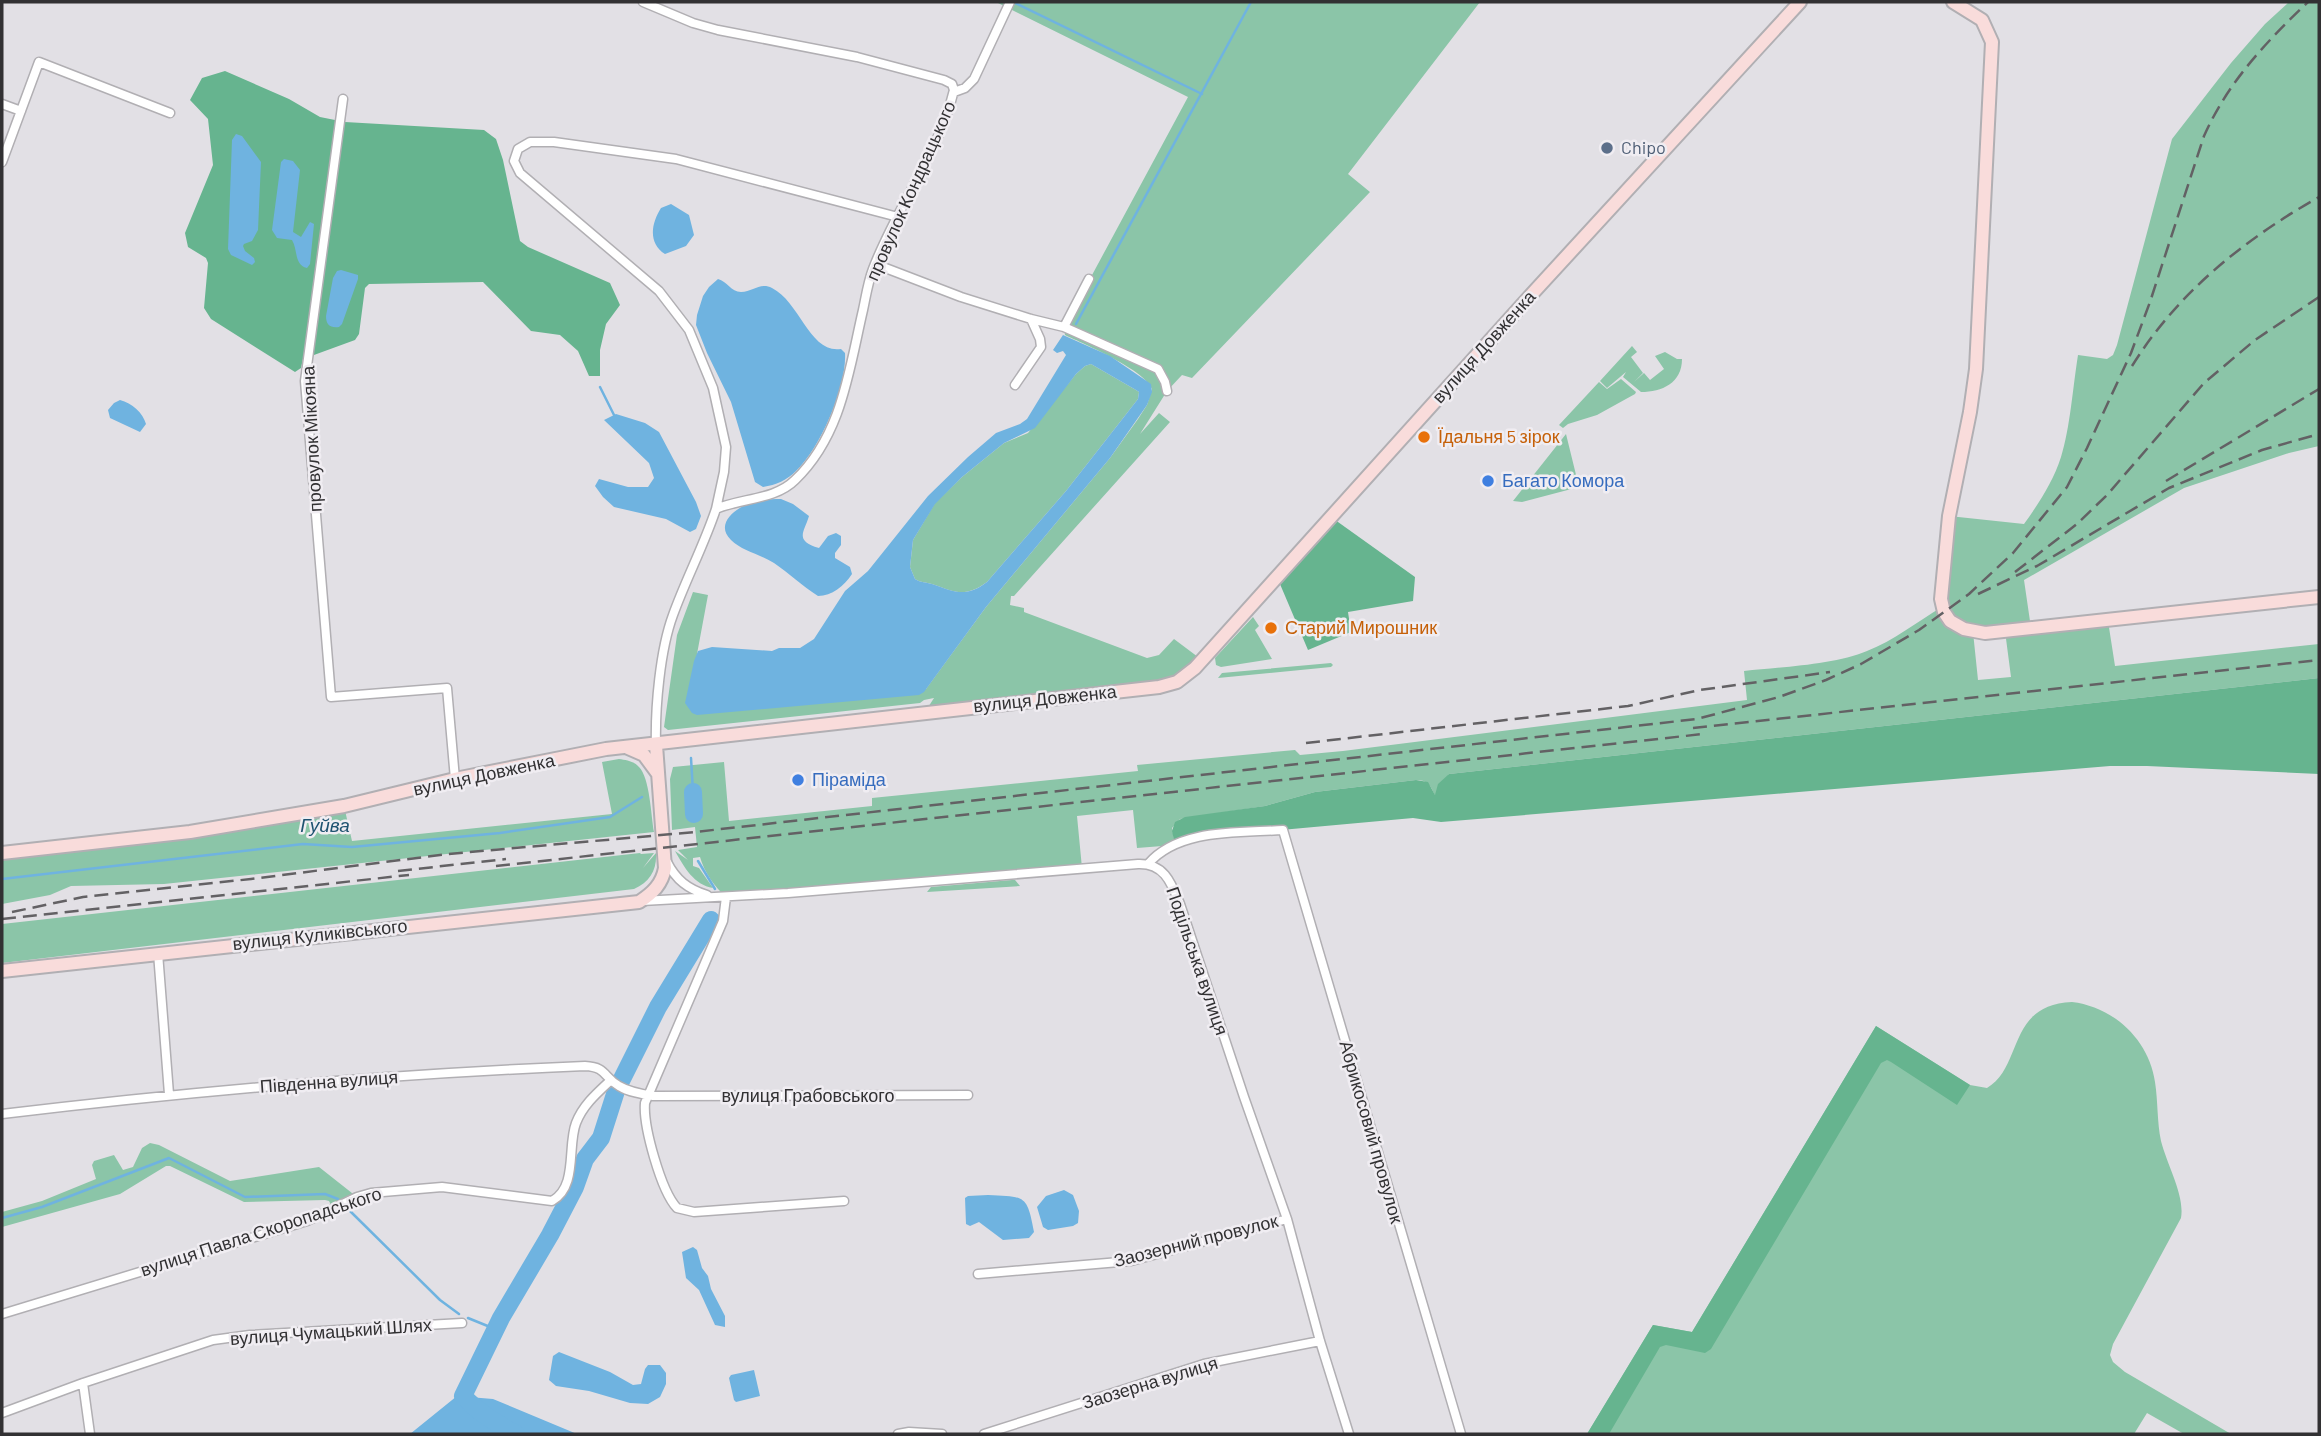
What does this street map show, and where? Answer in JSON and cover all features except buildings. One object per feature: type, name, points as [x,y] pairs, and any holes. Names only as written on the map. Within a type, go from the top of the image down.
[{"type":"street","name":"провулок Кондрацького","points":[[643,2],[693,23],[718,30],[857,57],[944,80],[953,85],[954,92],[936,140],[875,264],[844,396],[819,449],[796,480],[781,491],[716,509]]},
{"type":"street","name":"вулиця Довженка","points":[[2,853],[190,832],[344,806],[456,779],[624,747],[1170,685],[1184,678],[1800,2]]},
{"type":"street","points":[[1953,2],[1982,20],[1992,42],[1976,369],[1949,516],[1941,595],[1945,615],[1960,628],[1985,633],[2319,597]]},
{"type":"street","points":[[954,92],[965,88],[974,79],[1009,4]]},
{"type":"street","points":[[2,162],[39,62],[170,113]]},
{"type":"street","name":"провулок Мікояна","points":[[343,99],[305,381],[331,697],[447,688],[456,779]]},
{"type":"street","points":[[2,104],[21,111]]},
{"type":"street","points":[[639,902],[650,895],[664,874],[666,858],[656,719],[665,641],[716,509],[726,460],[723,425],[709,375],[689,330],[659,290],[520,173],[514,161],[518,149],[530,142],[554,142],[671,158],[898,217]]},
{"type":"street","points":[[875,264],[961,298],[1064,327],[1158,369],[1167,391]]},
{"type":"street","points":[[1064,327],[1089,279]]},
{"type":"street","points":[[1015,385],[1041,347],[1041,339],[1031,319]]},
{"type":"street","points":[[659,776],[663,760],[677,741]]},
{"type":"street","points":[[624,747],[644,755],[659,776]]},
{"type":"street","name":"Абрикосовий провулок","points":[[1149,864],[1166,849],[1194,839],[1283,830],[1461,1434]]},
{"type":"street","points":[[666,858],[675,875],[686,887],[716,897]]},
{"type":"street","points":[[639,902],[1149,864]]},
{"type":"street","name":"Подільська вулиця","points":[[1149,864],[1165,874],[1176,894],[1287,1219],[1320,1342],[1349,1434]]},
{"type":"street","points":[[726,897],[723,921],[644,1107],[648,1133],[667,1194],[677,1208],[710,1212],[844,1201]]},
{"type":"street","name":"вулиця Куликівського","points":[[2,971],[639,902]]},
{"type":"street","points":[[158,953],[169,1094]]},
{"type":"street","name":"Південна вулиця","points":[[2,1114],[169,1094],[474,1071],[585,1066],[602,1069],[611,1080],[625,1089],[647,1095]]},
{"type":"street","name":"вулиця Павла Скоропадського","points":[[2,1314],[307,1221],[357,1197],[372,1193],[442,1186],[552,1201],[559,1196],[566,1183],[573,1134],[580,1114],[611,1080]]},
{"type":"street","name":"вулиця Грабовського","points":[[647,1095],[968,1095]]},
{"type":"street","name":"Заозерний провулок","points":[[978,1274],[1131,1261],[1287,1219]]},
{"type":"street","name":"вулиця Чумацький Шлях","points":[[2,1413],[83,1382],[192,1346],[232,1337],[462,1323]]},
{"type":"street","name":"Заозерна вулиця","points":[[984,1434],[1204,1364],[1320,1342]]},
{"type":"street","points":[[83,1382],[90,1434]]},
{"type":"street","points":[[898,1434],[942,1434]]},
{"type":"green space","points":[[996,2],[1480,2],[1348,174],[1370,192],[1192,378],[1182,375],[1167,391],[1140,434],[1159,413],[1170,422],[1014,596],[1011,596],[1010,605],[1024,608],[1024,612],[1147,658],[1159,655],[1174,639],[1202,660],[1181,680],[925,712],[934,698],[920,703],[668,730],[664,727],[677,635],[693,592],[708,595],[697,654],[926,689],[986,607],[1110,458],[1147,405],[1152,389],[1147,382],[1113,358],[1065,335],[1064,327],[1188,97]]},
{"type":"green space","points":[[2289,2],[2319,2],[2319,446],[2289,453],[2184,488],[2024,580],[2031,628],[2108,621],[2115,666],[2319,644],[2319,678],[1449,774],[1435,796],[1428,784],[1416,780],[1315,792],[1265,806],[1180,819],[1172,828],[1175,845],[1137,848],[1133,810],[1077,816],[1082,868],[726,897],[710,879],[700,857],[693,858],[693,866],[699,868],[713,888],[695,879],[675,851],[688,860],[678,850],[697,847],[695,827],[672,830],[670,779],[673,767],[724,762],[729,821],[872,806],[872,798],[1138,771],[1137,765],[1295,750],[1300,755],[1343,751],[1747,700],[1744,671],[1807,665],[1854,656],[1886,642],[1942,607],[1949,516],[2024,524],[2040,500],[2054,475],[2064,446],[2078,355],[2107,359],[2113,355],[2117,345],[2172,139],[2265,24]],"holes":[[[2005,631],[2011,677],[1978,680],[1973,632]]]},
{"type":"green space","points":[[225,71],[289,99],[320,117],[345,122],[484,130],[496,139],[520,241],[610,283],[620,305],[606,324],[600,350],[600,376],[589,376],[578,351],[560,335],[531,331],[483,282],[369,284],[365,288],[359,334],[355,340],[303,359],[301,368],[295,372],[211,319],[204,308],[208,263],[206,258],[188,247],[185,233],[213,165],[208,119],[190,100],[202,78]]},
{"type":"green space","points":[[1632,346],[1637,352],[1631,357],[1643,373],[1634,382],[1644,373],[1650,380],[1664,369],[1655,356],[1665,352],[1682,359],[1675,380],[1663,388],[1641,392],[1623,377],[1626,372],[1607,388],[1600,381]]},
{"type":"green space","points":[[1091,364],[1139,392],[1138,399],[1066,491],[987,582],[979,587],[960,592],[915,579],[910,567],[913,540],[935,503],[1004,443],[1028,433],[1076,374]]},
{"type":"green space","points":[[1621,379],[1635,394],[1597,415],[1563,428],[1559,425],[1599,382],[1607,389]]},
{"type":"green space","points":[[1566,434],[1579,487],[1522,502],[1513,501]]},
{"type":"green space","points":[[1331,517],[1415,577],[1413,601],[1348,612],[1351,632],[1308,650],[1277,577]]},
{"type":"green space","points":[[1253,617],[1259,626],[1255,630],[1272,659],[1221,667],[1216,665],[1215,658]]},
{"type":"green space","points":[[1331,663],[1331,667],[1218,678],[1222,673]]},
{"type":"green space","points":[[2319,678],[2319,774],[2110,766],[1441,822],[1413,818],[1214,836],[1175,845],[1172,831],[1175,822],[1185,817],[1265,806],[1315,792],[1416,780],[1428,782],[1435,795],[1438,784],[1449,774]]},
{"type":"green space","points":[[619,759],[635,763],[643,772],[654,832],[164,884],[71,886],[50,895],[2,904],[2,853],[344,806],[352,841],[612,814],[602,762]]},
{"type":"green space","points":[[654,853],[643,868],[656,853],[655,865],[648,879],[634,889],[2,963],[2,924]]},
{"type":"green space","points":[[1015,880],[1020,886],[927,892],[931,887]]},
{"type":"green space","points":[[2072,1002],[2087,1005],[2115,1018],[2127,1028],[2145,1052],[2155,1082],[2161,1141],[2182,1209],[2181,1218],[2113,1344],[2110,1355],[2113,1362],[2125,1372],[2231,1434],[2184,1434],[2147,1413],[2134,1434],[1587,1434],[1653,1325],[1692,1332],[1876,1026],[1970,1085],[1987,1088],[1999,1078],[2007,1066],[2026,1025],[2036,1014],[2051,1006]]},
{"type":"green space","points":[[1876,1026],[1970,1085],[1957,1105],[1891,1062],[1887,1060],[1881,1063],[1711,1349],[1705,1353],[1666,1345],[1660,1347],[1609,1434],[1587,1434],[1653,1325],[1692,1332]]},
{"type":"green space","points":[[150,1143],[230,1181],[319,1167],[357,1197],[333,1209],[329,1201],[325,1200],[244,1202],[166,1166],[120,1194],[2,1227],[2,1212],[42,1201],[96,1179],[92,1165],[94,1161],[114,1155],[123,1170],[133,1167],[142,1148]]},
{"type":"water","points":[[236,134],[242,136],[261,162],[258,230],[252,241],[243,246],[254,258],[252,265],[231,255],[228,249],[232,140]]},
{"type":"water","points":[[284,159],[293,161],[300,170],[293,232],[301,237],[310,222],[314,224],[310,264],[307,268],[300,264],[292,240],[277,238],[272,230],[281,162]]},
{"type":"water","points":[[671,204],[689,215],[694,235],[686,246],[665,254],[656,244],[653,227],[661,208]]},
{"type":"water","points":[[337,271],[358,275],[358,279],[342,324],[333,327],[328,324],[326,316],[333,278]]},
{"type":"water","points":[[718,279],[738,292],[764,286],[772,288],[790,304],[821,344],[841,349],[845,353],[842,382],[823,432],[793,474],[768,486],[763,487],[755,482],[731,402],[696,325],[703,296]]},
{"type":"water","points":[[1063,335],[1110,356],[1151,384],[1152,392],[1147,405],[1110,458],[986,607],[924,692],[919,695],[697,715],[692,713],[685,703],[698,651],[712,647],[772,651],[779,648],[800,648],[814,639],[845,591],[868,571],[928,496],[996,433],[1027,419],[1066,355],[1063,351],[1057,353],[1053,350]],"holes":[[[1091,364],[1139,392],[1138,399],[1066,491],[980,587],[960,592],[915,579],[910,567],[913,540],[935,504],[962,477],[1004,443],[1035,428],[1076,374]]]},
{"type":"water","points":[[120,400],[140,412],[146,424],[140,432],[110,418],[108,410]]},
{"type":"water","points":[[616,414],[645,423],[659,432],[696,502],[701,516],[696,529],[690,532],[666,519],[614,507],[595,486],[599,479],[628,487],[648,487],[654,478],[649,463],[604,420]]},
{"type":"water","points":[[781,499],[809,516],[803,531],[806,542],[819,548],[828,536],[836,533],[841,536],[841,545],[835,558],[850,567],[852,574],[833,592],[818,596],[774,563],[735,544],[727,534],[725,529],[728,518],[737,510],[756,502]]},
{"type":"water","points":[[1064,1190],[1073,1195],[1079,1211],[1078,1223],[1048,1230],[1043,1227],[1037,1207],[1046,1196]]},
{"type":"water","points":[[1010,1196],[1026,1204],[1034,1232],[1029,1238],[1003,1240],[979,1222],[970,1226],[966,1224],[965,1198]]},
{"type":"water","points":[[693,1247],[697,1250],[702,1268],[725,1316],[725,1327],[715,1325],[699,1290],[686,1278],[682,1252]]},
{"type":"water","points":[[559,1352],[610,1372],[633,1385],[641,1384],[648,1365],[660,1365],[666,1373],[666,1384],[660,1397],[648,1404],[630,1403],[589,1391],[556,1386],[549,1380],[553,1356]]},
{"type":"water","points":[[754,1370],[760,1396],[736,1402],[729,1378],[731,1375]]},
{"type":"water","points":[[457,1396],[493,1399],[577,1434],[410,1434]]},
{"type":"waterway","points":[[1013,2],[1202,94]]},
{"type":"waterway","points":[[1076,324],[1251,2]]},
{"type":"waterway","points":[[600,387],[614,415]]},
{"type":"waterway","points":[[691,758],[693,792]]},
{"type":"waterway","name":"Гуйва","points":[[693,792],[694,814]]},
{"type":"waterway","name":"Гуйва","points":[[2,879],[303,844],[352,847],[500,833],[610,817],[642,797]]},
{"type":"waterway","points":[[698,861],[715,889]]},
{"type":"waterway","name":"Гуйва","points":[[621,1081],[658,1007],[711,920]]},
{"type":"waterway","name":"Гуйва","points":[[516,1434],[475,1408],[463,1396],[501,1318],[575,1187],[585,1159],[601,1138],[616,1091]]},
{"type":"waterway","points":[[2,1218],[42,1207],[169,1158],[245,1197],[325,1194],[338,1199]]},
{"type":"waterway","points":[[349,1210],[440,1300],[459,1314]]},
{"type":"waterway","points":[[468,1318],[495,1329]]},
{"type":"railway","points":[[12,912],[83,897],[448,854],[695,832],[1697,719],[1779,697],[1826,680],[1861,664],[1919,630],[1969,594],[2013,553],[2067,487],[2131,353],[2204,136],[2236,80],[2277,32],[2308,2]]},
{"type":"railway","points":[[2132,366],[2170,314],[2215,270],[2239,249],[2319,197]]},
{"type":"railway","points":[[2015,572],[2077,524],[2107,495],[2204,383],[2255,340],[2319,297]]},
{"type":"railway","points":[[2166,481],[2319,389]]},
{"type":"railway","points":[[1978,594],[2037,566],[2169,488],[2262,450],[2319,434]]},
{"type":"railway","points":[[1693,728],[2319,660]]},
{"type":"railway","points":[[1306,743],[1628,706],[1700,690],[1830,672]]},
{"type":"railway","points":[[496,866],[1703,734]]},
{"type":"railway","points":[[398,871],[506,859]]},
{"type":"railway","points":[[2,919],[409,875]]},
{"type":"place","name":"Chipo","points":[[1607,148]]},
{"type":"place","name":"Їдальня 5 зірок","points":[[1424,437]]},
{"type":"place","name":"Багато Комора","points":[[1488,481]]},
{"type":"place","name":"Старий Мирошник","points":[[1271,628]]},
{"type":"place","name":"Піраміда","points":[[798,780]]}]
